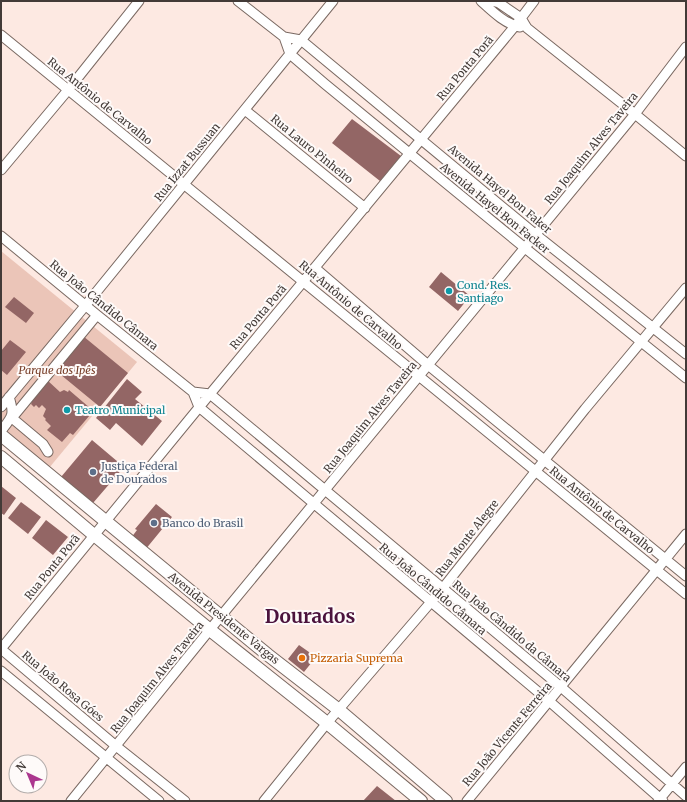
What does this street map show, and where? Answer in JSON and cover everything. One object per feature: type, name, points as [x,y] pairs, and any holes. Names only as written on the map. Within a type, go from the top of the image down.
[{"type":"main road","name":"Avenida Presidente Vargas","points":[[1,435],[268,655],[339,710],[446,801]]},
{"type":"main road","name":"Avenida Presidente Vargas","points":[[1,457],[94,535],[328,724],[418,799]]},
{"type":"main road","points":[[418,799],[426,784]]},
{"type":"street","points":[[1,170],[68,90],[139,1]]},
{"type":"street","points":[[238,1],[284,37],[301,40]]},
{"type":"street","name":"Rua Izzat Bussuan","points":[[1,407],[333,1]]},
{"type":"street","points":[[481,1],[494,13],[515,26],[527,28]]},
{"type":"street","points":[[492,1],[499,3],[521,18],[527,28],[686,156]]},
{"type":"street","name":"Rua Ponta Porã","points":[[1,649],[198,407],[365,208],[534,1]]},
{"type":"street","name":"Rua Antônio de Carvalho","points":[[1,35],[686,594]]},
{"type":"street","points":[[284,37],[290,54]]},
{"type":"street","name":"Avenida Hayel Bon Faker","points":[[301,40],[535,234],[654,327],[686,354]]},
{"type":"street","name":"Rua Joaquim Alves Taveira","points":[[71,801],[418,376],[635,114],[686,47]]},
{"type":"street","name":"Avenida Hayel Bon Facker","points":[[290,54],[524,248],[642,341],[686,378]]},
{"type":"street","name":"Rua Lauro Pinheiro","points":[[245,110],[365,208]]},
{"type":"street","name":"Rua João Cândido Câmara","points":[[1,236],[85,306],[193,392]]},
{"type":"street","name":"Rua Antônio de Carvalho","points":[[314,268],[428,365],[686,576]]},
{"type":"street","name":"Rua Monte Alegre","points":[[264,801],[339,710],[431,603],[535,471],[686,288]]},
{"type":"street","points":[[1,431],[97,315]]},
{"type":"street","points":[[59,337],[75,337],[80,335]]},
{"type":"street","points":[[198,407],[193,392],[210,394]]},
{"type":"street","name":"Rua João Cândido da Câmara","points":[[210,394],[561,687],[686,796]]},
{"type":"street","points":[[9,397],[13,409],[12,418]]},
{"type":"street","name":"Rua João Cândido Câmara","points":[[198,407],[549,701],[660,800]]},
{"type":"street","points":[[12,418],[43,444],[48,452]]},
{"type":"street","name":"Rua João Vicente Ferreira","points":[[467,801],[686,534]]},
{"type":"street","name":"Rua João Rosa Góes","points":[[1,649],[116,746],[185,801]]},
{"type":"street","points":[[1,671],[159,801]]},
{"type":"street","points":[[660,800],[686,767]]},
{"type":"green space","name":"Parque dos Ipês","points":[[1,251],[137,362],[49,468],[1,430]]},
{"type":"building","points":[[352,119],[401,156],[380,181],[332,143]]},
{"type":"building","name":"Cond. Res. Santiago","points":[[441,272],[470,296],[458,311],[429,287]]},
{"type":"building","points":[[14,297],[34,313],[26,323],[5,307]]},
{"type":"building","points":[[83,336],[128,373],[100,407],[55,370]]},
{"type":"building","points":[[10,340],[26,352],[7,375],[1,370],[1,351]]},
{"type":"building","points":[[127,379],[142,392],[135,399],[162,421],[142,446],[116,423],[110,430],[96,418]]},
{"type":"building","name":"Teatro Municipal","points":[[47,380],[60,392],[64,390],[68,392],[69,390],[90,408],[87,412],[90,415],[73,435],[70,433],[62,442],[47,430],[51,426],[43,416],[46,409],[42,405],[39,408],[36,405],[34,407],[31,404],[32,402],[30,399]]},
{"type":"building","name":"Justiça Federal de Dourados","points":[[92,440],[124,467],[93,503],[61,477]]},
{"type":"building","points":[[1,486],[16,498],[4,515],[1,513]]},
{"type":"building","points":[[21,502],[41,517],[28,534],[8,518]]},
{"type":"building","name":"Banco do Brasil","points":[[156,504],[172,517],[145,550],[131,538],[137,530],[135,529]]},
{"type":"building","points":[[46,520],[68,537],[53,555],[32,538]]},
{"type":"building","name":"Pizzaria Suprema","points":[[299,645],[316,657],[304,672],[288,659]]},
{"type":"building","points":[[377,786],[396,801],[363,801]]},
{"type":"place","name":"Cond. Res. Santiago","points":[[449,291]]},
{"type":"place","name":"Teatro Municipal","points":[[67,410]]},
{"type":"place","name":"Justiça Federal de Dourados","points":[[93,472]]},
{"type":"place","name":"Banco do Brasil","points":[[154,523]]},
{"type":"place","name":"Pizzaria Suprema","points":[[302,658]]},
{"type":"district","name":"Dourados","points":[[310,616]]}]
